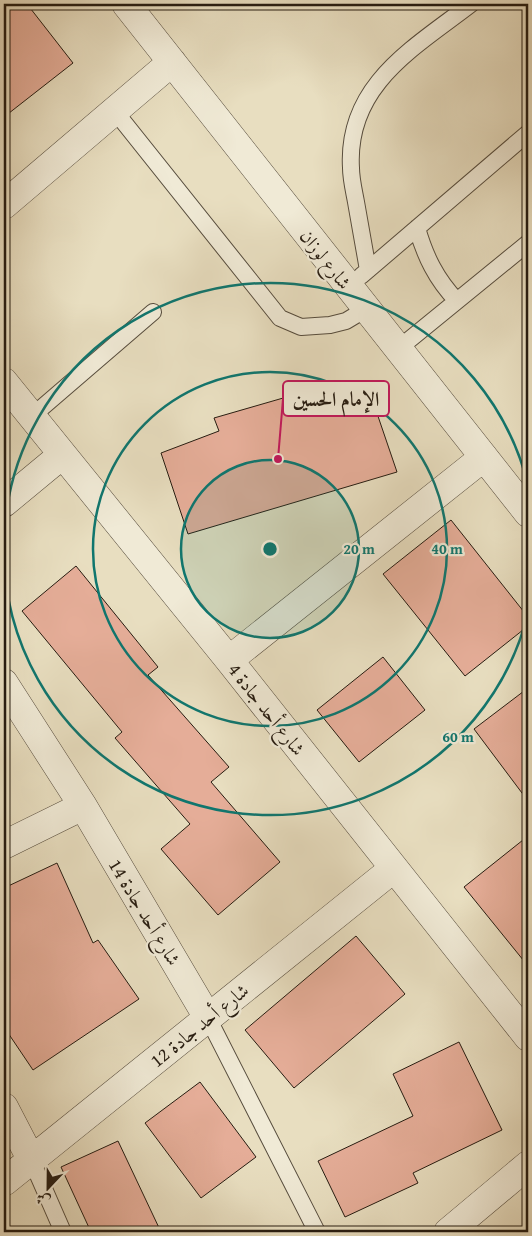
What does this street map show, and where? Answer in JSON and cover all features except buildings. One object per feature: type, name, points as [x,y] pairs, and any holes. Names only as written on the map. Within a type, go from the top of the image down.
[{"type":"street","name":"شارع لوزان","points":[[126,4],[172,62],[358,278],[366,309],[528,513]]},
{"type":"street","points":[[4,205],[172,62]]},
{"type":"street","name":"شارع أحد جادة 4","points":[[4,382],[229,660],[528,1037]]},
{"type":"street","points":[[4,503],[62,455]]},
{"type":"street","points":[[229,660],[484,457]]},
{"type":"street","name":"شارع أحد جادة 14","points":[[4,684],[82,806],[208,1018]]},
{"type":"street","points":[[4,845],[82,806]]},
{"type":"street","name":"شارع أحد جادة 12","points":[[4,1182],[393,869]]},
{"type":"street","points":[[4,1107],[31,1160]]},
{"type":"street","points":[[448,1232],[528,1165]]},
{"type":"lane","points":[[358,278],[351,148],[355,127],[362,107],[386,72],[471,4]]},
{"type":"lane","points":[[114,110],[280,318],[301,327],[330,325],[346,321],[366,309]]},
{"type":"lane","points":[[358,278],[528,133]]},
{"type":"lane","points":[[417,228],[424,251],[434,272],[444,288],[457,301]]},
{"type":"lane","points":[[398,349],[528,243]]},
{"type":"lane","points":[[31,417],[154,312]]},
{"type":"lane","points":[[208,1018],[317,1232]]},
{"type":"lane","points":[[31,1160],[63,1232]]},
{"type":"place","name":"الإمام الحسين","points":[[278,459]]}]
